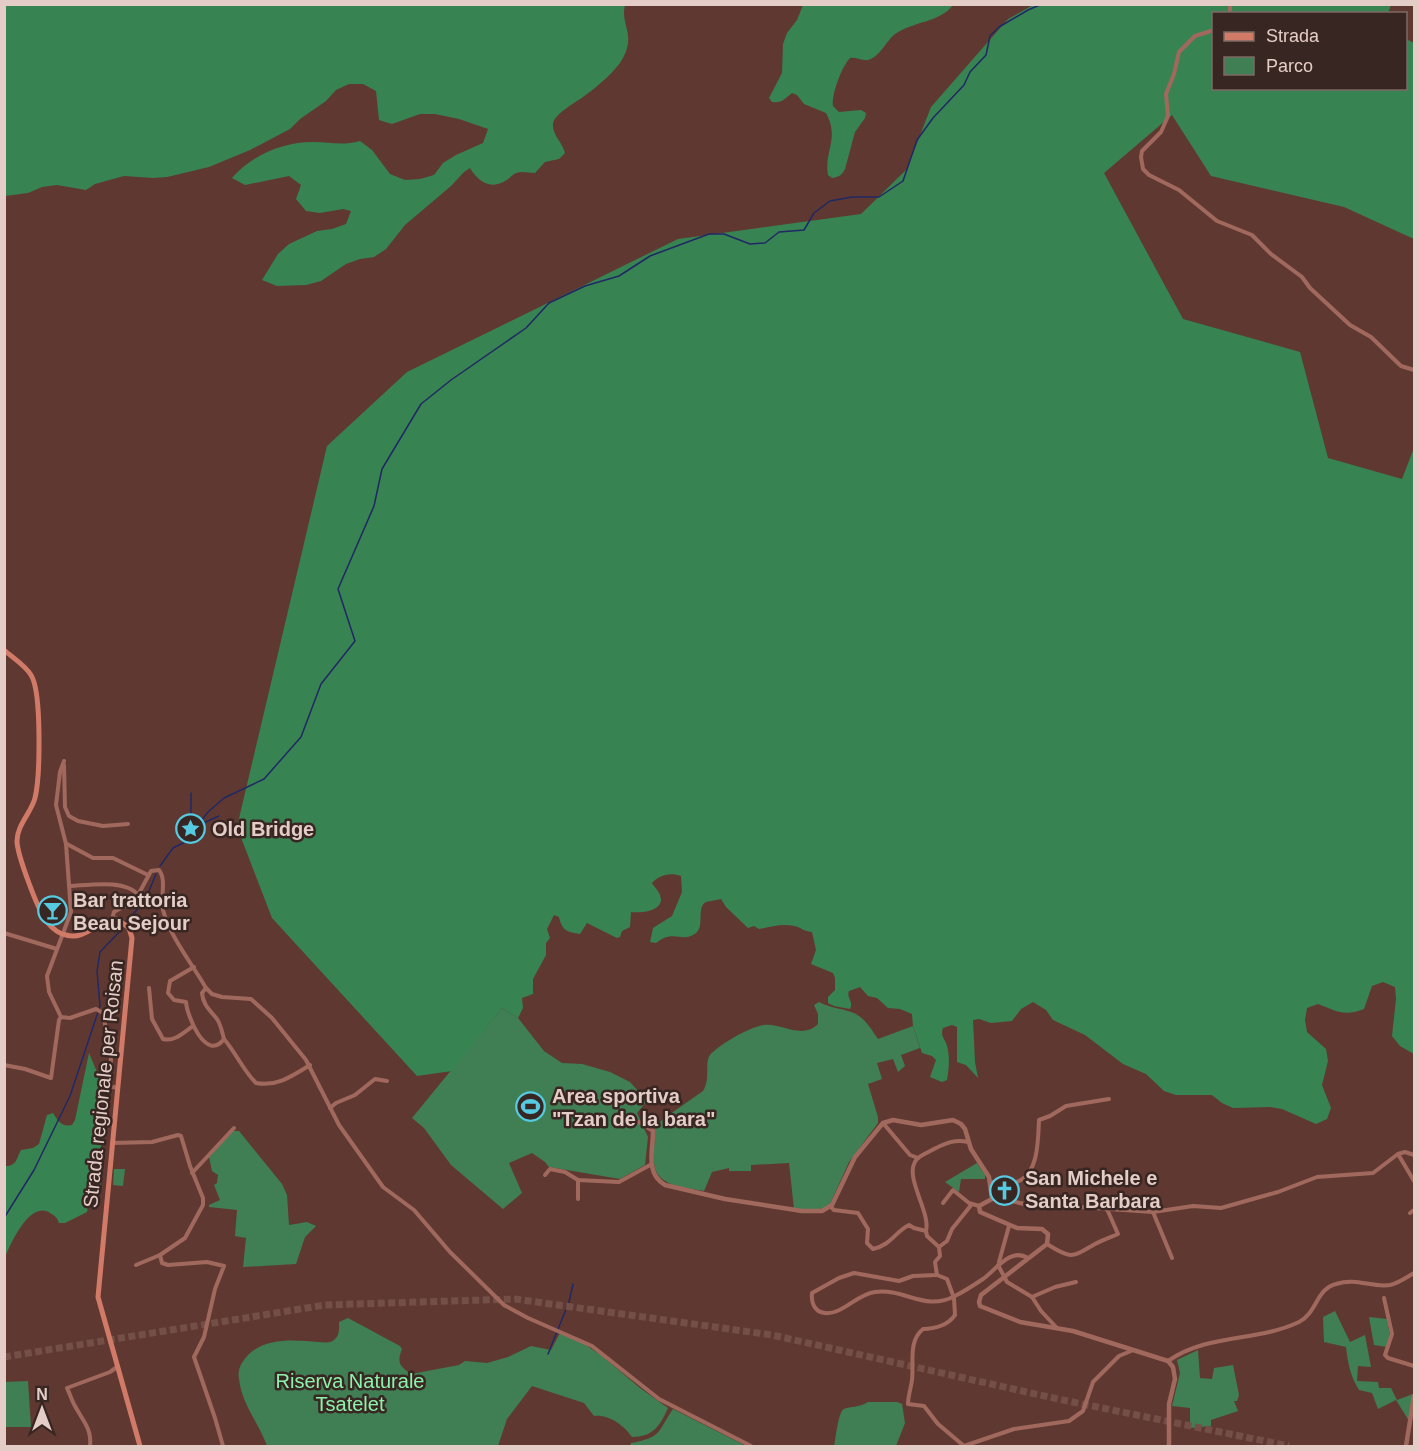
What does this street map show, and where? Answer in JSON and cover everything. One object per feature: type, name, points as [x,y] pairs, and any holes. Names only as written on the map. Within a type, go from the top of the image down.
[{"type":"main road","points":[[4,650],[26,669],[33,679],[39,735],[39,773],[34,801],[18,833],[18,848],[43,915],[54,929],[62,934],[79,936],[112,919]]},
{"type":"main road","name":"Strada regionale per Roisan","points":[[112,919],[126,924],[132,938],[98,1297],[140,1446]]},
{"type":"street","points":[[1212,31],[1195,36],[1179,52],[1166,94],[1168,116],[1161,132],[1143,149],[1140,157],[1143,169],[1149,175],[1179,189],[1217,221],[1252,235],[1271,254],[1302,277],[1310,288],[1350,325],[1371,337],[1401,366],[1414,370]]},
{"type":"street","points":[[61,1017],[48,985],[49,970],[71,912],[66,844],[56,800],[64,761],[65,807],[69,816],[78,821],[103,826],[128,824]]},
{"type":"street","points":[[66,844],[93,858],[113,858],[148,875]]},
{"type":"street","points":[[112,919],[114,912],[132,903],[154,869],[161,872],[163,909],[166,917],[206,988],[218,996],[246,997],[256,1002],[272,1018],[311,1067],[339,1125],[384,1187],[414,1210],[450,1252],[504,1305],[528,1318],[586,1342],[659,1400],[751,1446]]},
{"type":"street","points":[[70,886],[120,885],[131,888],[138,895]]},
{"type":"street","points":[[4,933],[57,949]]},
{"type":"street","points":[[194,967],[170,981],[168,993],[174,1000],[186,1002],[187,1013],[193,1026],[207,1044],[212,1046],[219,1044],[224,1039]]},
{"type":"street","points":[[149,988],[152,1019],[163,1039],[176,1038],[193,1026]]},
{"type":"street","points":[[206,988],[202,993],[207,1010],[218,1021],[224,1039],[256,1083],[273,1084],[284,1081],[311,1067]]},
{"type":"street","points":[[61,1017],[70,1018],[96,1009],[101,1012],[111,1057],[110,1086],[117,1088]]},
{"type":"street","points":[[4,1065],[51,1078],[58,1020],[61,1017]]},
{"type":"street","points":[[330,1108],[354,1095],[375,1079],[387,1081]]},
{"type":"street","points":[[990,1182],[1016,1182],[1026,1175],[1035,1159],[1039,1120],[1066,1106],[1109,1098]]},
{"type":"street","points":[[627,1124],[639,1122],[653,1131],[650,1165],[657,1180],[673,1187],[725,1199],[802,1211],[822,1211],[831,1207],[855,1157],[883,1123],[893,1120],[931,1125],[953,1120],[965,1129],[969,1142],[990,1182],[992,1199]]},
{"type":"street","points":[[883,1123],[910,1155],[918,1158]]},
{"type":"street","points":[[192,1173],[234,1128]]},
{"type":"street","points":[[112,1143],[152,1142],[181,1136],[192,1173],[203,1198],[202,1209],[184,1238],[160,1255],[136,1265]]},
{"type":"street","points":[[937,1275],[935,1262],[939,1256],[939,1247],[927,1236],[926,1220],[914,1177],[914,1168],[918,1158],[951,1141],[969,1142]]},
{"type":"street","points":[[943,1203],[953,1190],[972,1204],[979,1206],[998,1198],[1033,1206],[1153,1212],[1193,1206],[1221,1208],[1278,1192],[1317,1177],[1373,1173],[1398,1154],[1405,1152],[1414,1155]]},
{"type":"street","points":[[1398,1154],[1414,1181]]},
{"type":"street","points":[[545,1174],[550,1169],[565,1172],[578,1180],[619,1182],[650,1165]]},
{"type":"street","points":[[578,1180],[578,1199]]},
{"type":"street","points":[[939,1247],[947,1241],[952,1228],[972,1204]]},
{"type":"street","points":[[979,1206],[980,1212],[987,1217],[1010,1226],[1042,1229],[1048,1234],[1047,1244],[980,1297],[978,1302],[980,1306],[1020,1322],[1086,1335],[1168,1361],[1173,1367],[1175,1379],[1169,1404],[1169,1446]]},
{"type":"street","points":[[831,1207],[834,1210],[858,1213],[868,1229],[867,1243],[873,1249],[892,1241],[907,1225],[926,1231]]},
{"type":"street","points":[[1047,1244],[1066,1255],[1076,1256],[1095,1244],[1118,1234],[1107,1209]]},
{"type":"street","points":[[1153,1212],[1172,1258]]},
{"type":"street","points":[[1010,1226],[998,1265],[1010,1285],[1032,1297],[1057,1328]]},
{"type":"street","points":[[160,1255],[162,1263],[168,1265],[207,1262],[224,1266],[215,1289],[204,1337],[194,1357],[223,1446]]},
{"type":"street","points":[[1029,1258],[1016,1255],[998,1265],[982,1280],[954,1298],[923,1302],[897,1293],[877,1292],[869,1293],[837,1310],[825,1313],[817,1311],[812,1304],[812,1293],[846,1274],[854,1273],[899,1281],[913,1276],[937,1275],[947,1279],[954,1298],[955,1315],[937,1328],[923,1329],[916,1338],[912,1350],[912,1378],[908,1404],[924,1406],[938,1424],[964,1446],[1014,1429],[1069,1421],[1075,1418],[1085,1406],[1089,1388],[1093,1382],[1119,1356],[1131,1351]]},
{"type":"street","points":[[1168,1361],[1213,1341],[1262,1334],[1300,1322],[1309,1315],[1320,1294],[1333,1284],[1353,1280],[1379,1285],[1393,1284],[1414,1273]]},
{"type":"street","points":[[1032,1297],[1055,1287],[1076,1282]]},
{"type":"street","points":[[1384,1298],[1392,1334],[1385,1355],[1414,1366]]},
{"type":"street","points":[[90,1446],[91,1435],[88,1425],[74,1404],[67,1388],[110,1372],[117,1367]]},
{"type":"street","points":[[1406,1446],[1414,1396]]},
{"type":"green space","points":[[4,5],[625,5],[624,18],[628,42],[623,58],[612,73],[554,120],[554,132],[565,153],[559,159],[545,162],[535,173],[516,173],[494,185],[480,180],[470,168],[405,225],[386,249],[374,257],[346,264],[321,281],[306,285],[277,286],[262,280],[278,254],[289,244],[317,231],[346,224],[351,211],[343,209],[320,213],[306,211],[296,199],[301,185],[289,176],[245,185],[232,178],[249,163],[269,151],[290,144],[360,141],[372,150],[390,174],[405,180],[420,179],[434,175],[443,163],[483,143],[488,129],[435,114],[420,114],[392,124],[379,120],[376,91],[363,84],[349,84],[336,90],[326,101],[290,129],[250,150],[209,167],[167,177],[124,176],[95,184],[86,190],[57,185],[42,187],[28,193],[5,196]]},
{"type":"green space","points":[[803,5],[953,5],[934,19],[895,34],[872,58],[866,60],[850,58],[847,62],[835,88],[833,106],[839,112],[861,110],[866,113],[855,132],[843,173],[832,178],[828,175],[827,166],[832,130],[826,113],[804,104],[797,95],[792,93],[779,102],[772,102],[769,98],[782,73],[783,44],[787,33],[797,20]]},
{"type":"green space","points":[[1033,5],[1391,5],[1388,12],[1212,12],[1212,90],[1407,90],[1407,40],[1414,43],[1414,239],[1344,207],[1211,176],[1172,115],[1104,173],[1183,319],[1300,352],[1328,458],[1402,479],[1414,448],[1414,1054],[1400,1046],[1392,1036],[1395,987],[1383,982],[1372,986],[1364,1009],[1351,1013],[1340,1012],[1318,1004],[1307,1008],[1305,1020],[1307,1032],[1326,1049],[1328,1061],[1322,1085],[1331,1108],[1327,1119],[1316,1124],[1282,1109],[1233,1108],[1212,1095],[1176,1095],[1164,1091],[1146,1074],[1123,1064],[1085,1035],[1053,1020],[1046,1010],[1033,1002],[1021,1009],[1012,1021],[991,1023],[979,1019],[973,1020],[978,1078],[966,1065],[957,1062],[957,1027],[952,1025],[943,1028],[942,1036],[948,1050],[949,1063],[947,1080],[942,1082],[930,1077],[936,1060],[922,1053],[913,1026],[912,1014],[900,1009],[888,1008],[877,998],[868,996],[860,987],[849,991],[850,1009],[828,1003],[828,997],[835,990],[835,978],[833,973],[811,964],[816,950],[812,932],[789,925],[759,929],[754,926],[748,928],[721,899],[703,904],[700,926],[696,933],[686,937],[668,937],[656,943],[650,942],[653,928],[672,916],[682,892],[681,876],[669,874],[652,883],[660,895],[660,904],[649,911],[631,912],[630,927],[622,931],[620,937],[617,938],[587,923],[580,934],[565,930],[559,917],[554,915],[547,929],[550,938],[546,943],[546,955],[533,979],[533,994],[522,998],[523,1008],[518,1018],[502,1008],[452,1071],[417,1076],[272,918],[237,827],[327,446],[407,372],[678,239],[861,214],[907,169],[931,107],[1008,19]]},
{"type":"green space","points":[[819,1002],[860,1016],[878,1039],[913,1026],[920,1048],[901,1055],[905,1066],[898,1072],[893,1059],[877,1063],[882,1079],[868,1084],[878,1123],[849,1162],[830,1204],[818,1210],[794,1209],[789,1163],[751,1165],[751,1171],[729,1171],[729,1168],[712,1172],[704,1191],[680,1187],[660,1177],[654,1162],[655,1128],[663,1119],[703,1091],[707,1081],[710,1055],[735,1037],[758,1026],[771,1025],[799,1031],[812,1029],[818,1024],[818,1014],[814,1005]]},
{"type":"green space","name":"Area sportiva \"Tzan de la bara\"","points":[[502,1008],[518,1018],[544,1051],[562,1063],[582,1064],[610,1072],[630,1082],[647,1101],[637,1113],[648,1137],[645,1165],[620,1179],[549,1167],[532,1153],[509,1163],[522,1193],[503,1209],[451,1165],[424,1128],[412,1118]]},
{"type":"green space","points":[[89,1053],[99,1077],[96,1134],[103,1136],[101,1146],[103,1171],[99,1196],[90,1196],[87,1212],[65,1223],[59,1223],[50,1213],[35,1212],[22,1225],[5,1257],[5,1166],[14,1163],[21,1150],[33,1148],[39,1144],[47,1115],[53,1113],[62,1124],[72,1125]]},
{"type":"green space","points":[[233,1131],[239,1131],[282,1184],[287,1195],[289,1225],[307,1222],[316,1226],[305,1237],[296,1264],[243,1267],[246,1238],[235,1236],[237,1210],[209,1207],[220,1200],[214,1185],[217,1183],[218,1175],[212,1171],[209,1157]]},
{"type":"green space","points":[[977,1163],[985,1179],[961,1179],[959,1192],[945,1182]]},
{"type":"green space","points":[[114,1169],[125,1169],[123,1186],[113,1185]]},
{"type":"green space","points":[[1335,1311],[1350,1342],[1365,1335],[1371,1367],[1358,1366],[1357,1381],[1378,1382],[1379,1388],[1391,1388],[1397,1400],[1413,1394],[1409,1421],[1396,1400],[1378,1409],[1372,1393],[1359,1390],[1356,1385],[1346,1347],[1324,1342],[1323,1317]]},
{"type":"green space","points":[[1369,1317],[1387,1319],[1390,1336],[1387,1347],[1374,1345]]},
{"type":"green space","name":"Riserva Naturale Tsatelet","points":[[348,1318],[400,1346],[402,1349],[400,1363],[411,1374],[459,1365],[465,1361],[487,1363],[508,1357],[531,1346],[551,1350],[560,1333],[583,1343],[602,1356],[668,1408],[651,1433],[632,1437],[615,1421],[594,1416],[584,1403],[532,1386],[507,1419],[498,1446],[267,1446],[247,1406],[241,1388],[239,1369],[242,1363],[255,1349],[272,1342],[290,1340],[332,1342],[338,1335],[339,1322]]},
{"type":"green space","points":[[1198,1350],[1200,1378],[1212,1379],[1214,1368],[1233,1365],[1239,1395],[1237,1401],[1234,1401],[1238,1411],[1211,1420],[1211,1426],[1190,1428],[1190,1408],[1172,1406],[1180,1373],[1177,1360]]},
{"type":"green space","points":[[28,1381],[31,1427],[5,1427],[5,1382]]},
{"type":"green space","points":[[868,1402],[902,1404],[905,1423],[896,1446],[834,1446],[842,1411]]},
{"type":"green space","points":[[673,1409],[746,1446],[630,1446],[631,1443],[654,1436]]},
{"type":"waterway","points":[[160,866],[173,848],[185,842],[208,812],[224,798],[264,779],[301,737],[321,684],[355,641],[338,589],[374,506],[382,469],[421,404],[451,380],[526,328],[549,303],[585,286],[619,276],[650,256],[709,234],[724,234],[750,244],[765,243],[779,232],[804,230],[814,213],[830,201],[852,197],[879,197],[903,181],[917,140],[933,118],[964,85],[970,72],[986,55],[990,36],[999,27],[1042,4]]},
{"type":"waterway","points":[[191,793],[191,813],[201,824],[219,816]]},
{"type":"waterway","points":[[126,921],[144,903],[156,874]]},
{"type":"waterway","points":[[4,1218],[34,1170],[70,1096],[100,1006],[97,971],[100,952],[123,928]]},
{"type":"waterway","points":[[548,1354],[569,1302],[573,1284]]},
{"type":"tunnel","points":[[4,1357],[325,1305],[515,1299],[772,1335],[1058,1399],[1289,1446]]},
{"type":"place","name":"Old Bridge","points":[[191,829]]},
{"type":"place","name":"Bar trattoria Beau Sejour","points":[[52,911]]},
{"type":"place","name":"Area sportiva \"Tzan de la bara\"","points":[[531,1107]]},
{"type":"place","name":"San Michele e Santa Barbara","points":[[1004,1190]]}]
